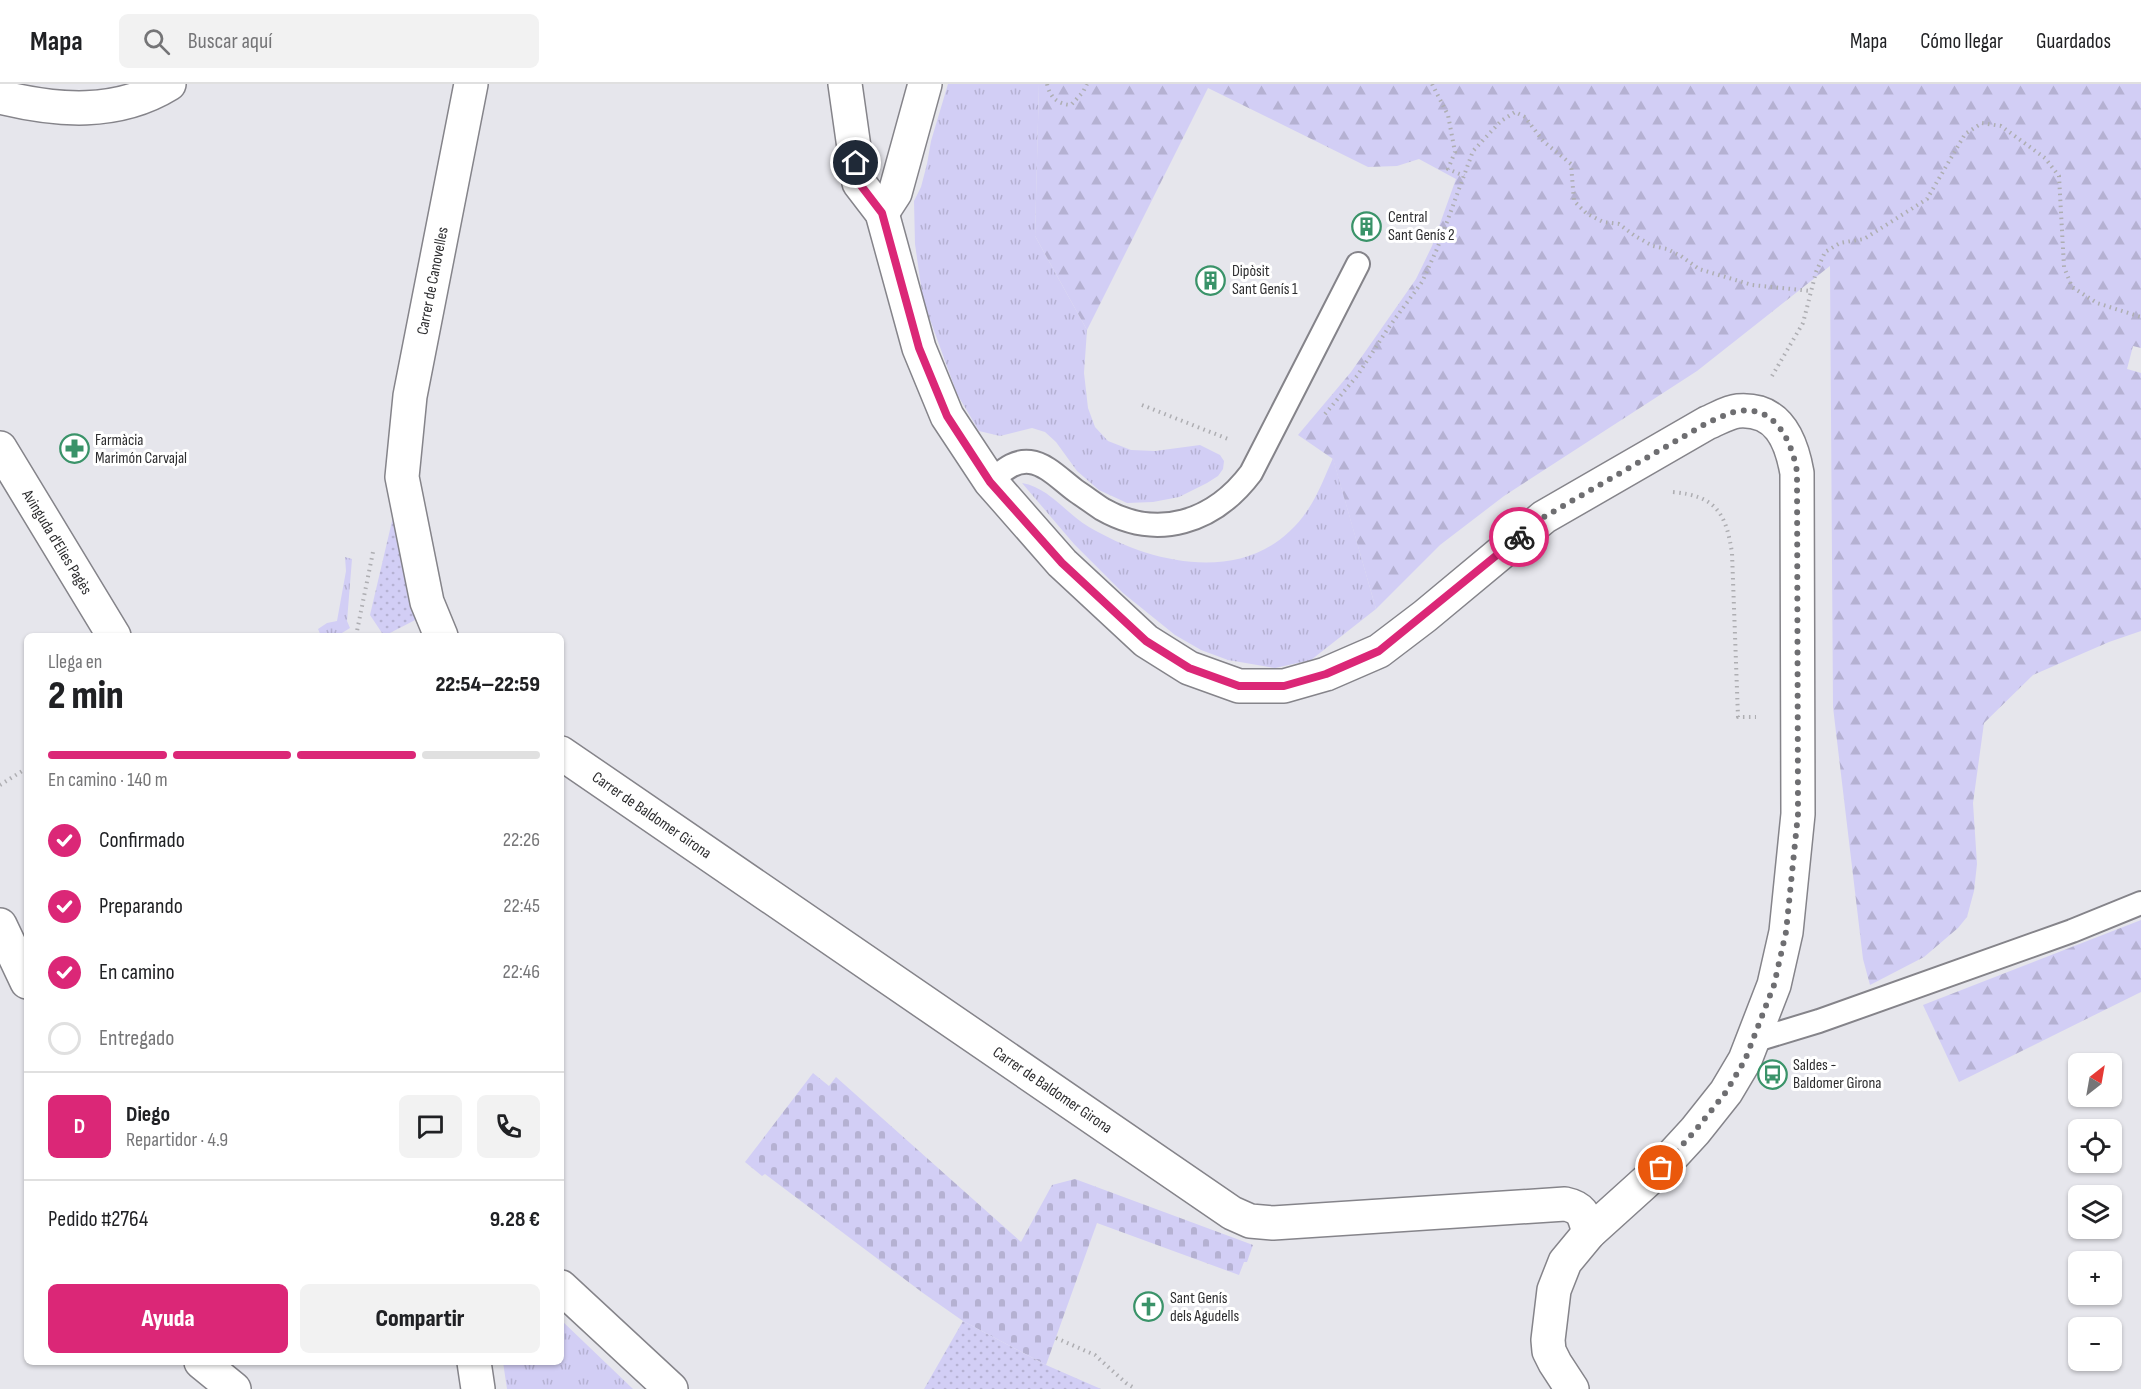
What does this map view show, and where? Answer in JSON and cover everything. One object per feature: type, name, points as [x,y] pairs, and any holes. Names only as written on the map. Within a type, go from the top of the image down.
[{"type":"street","points":[[0,97],[45,106],[76,109],[99,108],[124,103],[169,84]]},
{"type":"street","name":"Carrer de Canovelles","points":[[440,633],[427,602],[402,477],[411,396],[471,84]]},
{"type":"street","points":[[845,84],[859,183],[882,213],[919,348],[947,416],[990,482],[1062,563],[1146,641],[1189,668],[1239,686],[1284,686],[1326,674],[1379,651],[1425,616],[1544,517],[1707,423],[1736,411],[1754,412],[1770,418],[1782,429],[1789,442],[1797,472],[1798,814],[1786,932],[1774,985],[1745,1060],[1726,1092],[1661,1168],[1589,1233],[1573,1251],[1560,1274],[1554,1290],[1549,1323],[1549,1351],[1561,1375],[1572,1389]]},
{"type":"street","points":[[882,213],[895,193],[925,84]]},
{"type":"street","name":"Avinguda d'Elies Pagès","points":[[0,448],[112,633]]},
{"type":"street","name":"Carrer de Baldomer Girona","points":[[564,755],[1232,1213],[1250,1221],[1273,1223],[1565,1204],[1575,1206],[1582,1213],[1589,1233]]},
{"type":"street","points":[[0,925],[24,976]]},
{"type":"street","points":[[564,1290],[671,1389]]},
{"type":"street","points":[[205,1365],[234,1389]]},
{"type":"street","points":[[474,1365],[478,1389]]},
{"type":"lane","points":[[990,482],[1012,464],[1031,462],[1054,473],[1104,510],[1130,520],[1154,524],[1178,522],[1202,516],[1221,505],[1238,491],[1251,473],[1358,264]]},
{"type":"lane","points":[[1753,1041],[1819,1021],[2072,931],[2141,903]]},
{"type":"path","points":[[1047,84],[1051,95],[1064,104],[1071,105],[1087,84]]},
{"type":"path","points":[[1432,84],[1448,115],[1454,143],[1455,152],[1448,169],[1464,176]]},
{"type":"path","points":[[1270,439],[1289,443],[1304,438],[1357,376],[1422,282],[1437,249],[1473,151],[1501,122],[1515,112],[1525,117],[1543,141],[1571,164],[1574,201],[1586,213],[1603,222],[1619,224],[1653,246],[1667,249],[1700,269],[1723,278],[1752,285],[1811,291]]},
{"type":"path","points":[[1768,383],[1803,323],[1816,272],[1825,252],[1840,243],[1864,239],[1927,199],[1965,134],[1982,123],[2001,126],[2045,158],[2059,176],[2064,267],[2072,287],[2097,303],[2141,316]]},
{"type":"path","points":[[1143,405],[1230,440],[1251,473]]},
{"type":"path","points":[[1665,492],[1693,494],[1704,499],[1722,516],[1728,528],[1732,553],[1738,717],[1762,716]]},
{"type":"path","points":[[357,633],[374,547]]},
{"type":"path","points":[[0,785],[24,770]]},
{"type":"path","points":[[1056,1338],[1095,1355],[1136,1389]]},
{"type":"green space","points":[[948,84],[1039,84],[1035,236],[1087,330],[1084,373],[1088,408],[1095,427],[1108,441],[1131,450],[1155,451],[1200,445],[1220,455],[1224,461],[1223,469],[1218,476],[1179,497],[1153,502],[1127,503],[1099,490],[1077,471],[1056,442],[1045,432],[1032,428],[1000,436],[979,431],[957,394],[923,300],[915,244],[914,201],[921,187],[931,141]]},
{"type":"green space","points":[[1039,84],[2141,84],[2141,348],[2133,346],[2127,369],[2141,373],[2141,631],[2109,642],[2033,675],[1984,723],[1973,803],[1977,864],[1974,891],[1967,917],[1958,928],[1924,957],[1870,985],[1863,959],[1833,707],[1830,266],[1697,371],[1504,496],[1440,545],[1376,609],[1333,459],[1298,435],[1351,372],[1416,279],[1432,246],[1456,179],[1419,159],[1397,166],[1368,167],[1208,88],[1087,330],[1035,236]]},
{"type":"green space","points":[[1333,458],[1376,609],[1311,660],[1275,668],[1228,660],[1201,650],[1175,635],[1123,593],[1074,544],[1022,483],[1041,490],[1089,527],[1144,552],[1174,560],[1204,562],[1233,560],[1261,551],[1285,535],[1311,505]]},
{"type":"green space","points":[[393,517],[397,517],[421,617],[390,633],[382,633],[370,615]]},
{"type":"green space","points":[[345,557],[352,559],[347,621],[350,628],[342,633],[320,633],[318,629],[327,623],[337,621],[346,571]]},
{"type":"green space","points":[[2141,920],[2141,992],[1959,1082],[1923,1005]]},
{"type":"green space","name":"Sant Genís dels Agudells","points":[[813,1073],[829,1086],[836,1077],[1021,1242],[1052,1185],[1075,1179],[1253,1245],[1247,1262],[1244,1262],[1239,1275],[1097,1223],[1046,1365],[963,1321],[765,1174],[762,1176],[745,1162]]},
{"type":"green space","points":[[963,1321],[1046,1365],[1101,1389],[924,1389]]},
{"type":"green space","points":[[564,1323],[633,1389],[507,1389],[503,1365],[564,1365]]},
{"type":"way so far","points":[[1519,537],[1544,517],[1707,423],[1736,411],[1754,412],[1770,418],[1782,429],[1794,456],[1797,472],[1798,814],[1786,932],[1774,985],[1745,1060],[1726,1092],[1661,1168]]},
{"type":"place","name":"Central Sant Genís 2","points":[[1367,226]]},
{"type":"place","name":"Dipòsit Sant Genís 1","points":[[1211,280]]},
{"type":"place","name":"Farmàcia Marimón Carvajal","points":[[74,449]]},
{"type":"place","name":"Saldes - Baldomer Girona","points":[[1772,1074]]},
{"type":"place","name":"Sant Genís dels Agudells","points":[[1149,1307]]},
{"type":"route","points":[[856,163],[859,183],[882,213],[919,348],[947,416],[990,482],[1062,563],[1146,641],[1189,668],[1239,686],[1284,686],[1326,674],[1379,651],[1425,616],[1519,537]]}]
